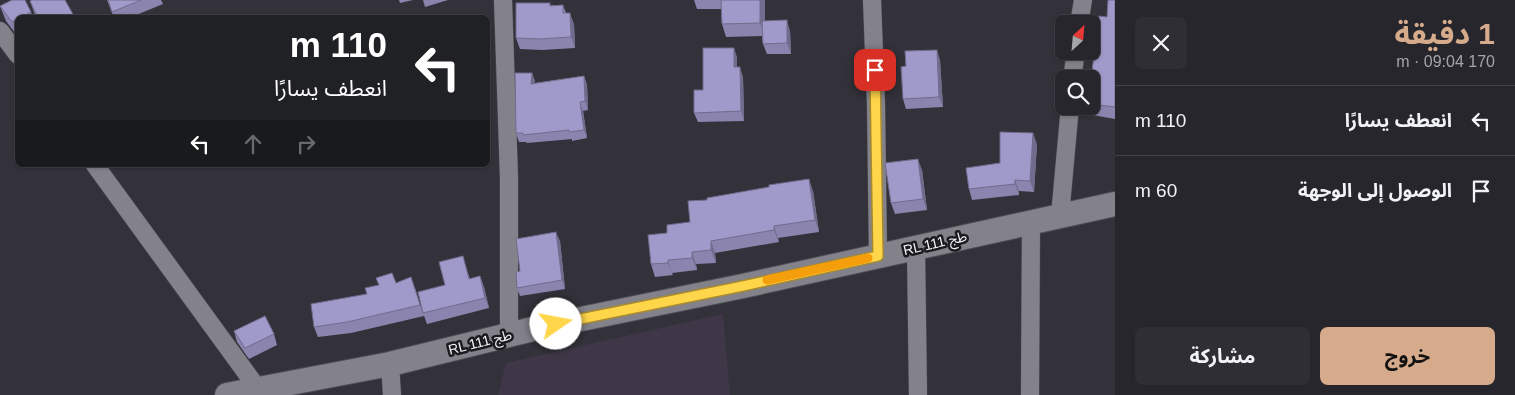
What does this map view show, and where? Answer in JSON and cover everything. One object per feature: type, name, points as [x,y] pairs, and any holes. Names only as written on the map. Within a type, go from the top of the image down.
[{"type":"street","points":[[503,0],[509,178],[509,335]]},
{"type":"street","points":[[872,0],[876,105],[878,256]]},
{"type":"street","points":[[1080,15],[1083,0]]},
{"type":"street","points":[[0,31],[15,51]]},
{"type":"street","points":[[1060,216],[1069,115]]},
{"type":"street","points":[[96,167],[258,389]]},
{"type":"street","name":"RL طج 111","points":[[227,395],[390,364],[509,335],[1115,204]]},
{"type":"street","points":[[1030,222],[1030,395]]},
{"type":"street","points":[[916,247],[918,395]]},
{"type":"street","points":[[390,364],[392,395]]},
{"type":"shaded area","points":[[723,314],[730,395],[498,395],[506,363]]},
{"type":"building","points":[[12,0],[25,0],[31,12],[26,15],[15,15],[15,20],[12,22],[0,6]]},
{"type":"building","points":[[65,0],[73,15],[37,15],[30,1]]},
{"type":"building","points":[[108,0],[141,0],[112,12]]},
{"type":"building","points":[[721,0],[760,0],[760,23],[722,24]]},
{"type":"building","points":[[1108,0],[1115,0],[1115,107],[1100,105],[1100,70],[1092,70],[1093,60],[1100,60],[1100,16],[1107,17]]},
{"type":"building","points":[[516,3],[550,3],[550,6],[563,5],[563,13],[570,13],[571,37],[516,38]]},
{"type":"building","points":[[787,20],[787,43],[763,44],[762,21]]},
{"type":"building","points":[[703,48],[734,48],[734,67],[740,67],[741,111],[694,113],[694,90],[703,90]]},
{"type":"building","points":[[937,50],[939,97],[903,99],[901,67],[906,66],[905,51]]},
{"type":"building","points":[[515,73],[532,73],[531,84],[584,76],[585,101],[580,102],[584,130],[523,135],[523,133],[516,133]]},
{"type":"building","points":[[1000,132],[1033,133],[1030,181],[1015,180],[1015,184],[969,189],[966,168],[1000,163]]},
{"type":"building","points":[[918,159],[923,199],[891,203],[885,163]]},
{"type":"building","points":[[809,179],[815,220],[774,226],[774,230],[711,241],[711,250],[692,252],[692,258],[651,264],[648,235],[667,233],[667,225],[690,222],[688,201],[707,200],[707,198],[769,187],[769,185]]},
{"type":"building","points":[[556,232],[562,280],[517,288],[516,272],[520,271],[516,239]]},
{"type":"building","points":[[463,256],[469,279],[480,276],[485,298],[423,313],[418,292],[445,285],[439,262]]},
{"type":"building","points":[[392,273],[396,283],[411,277],[420,305],[347,322],[314,327],[311,304],[367,294],[365,288],[379,285],[376,278]]},
{"type":"building","points":[[265,316],[274,334],[245,348],[234,331]]},
{"type":"slow traffic","points":[[767,280],[868,258]]},
{"type":"route","points":[[556,324],[878,256],[875,70]]}]
